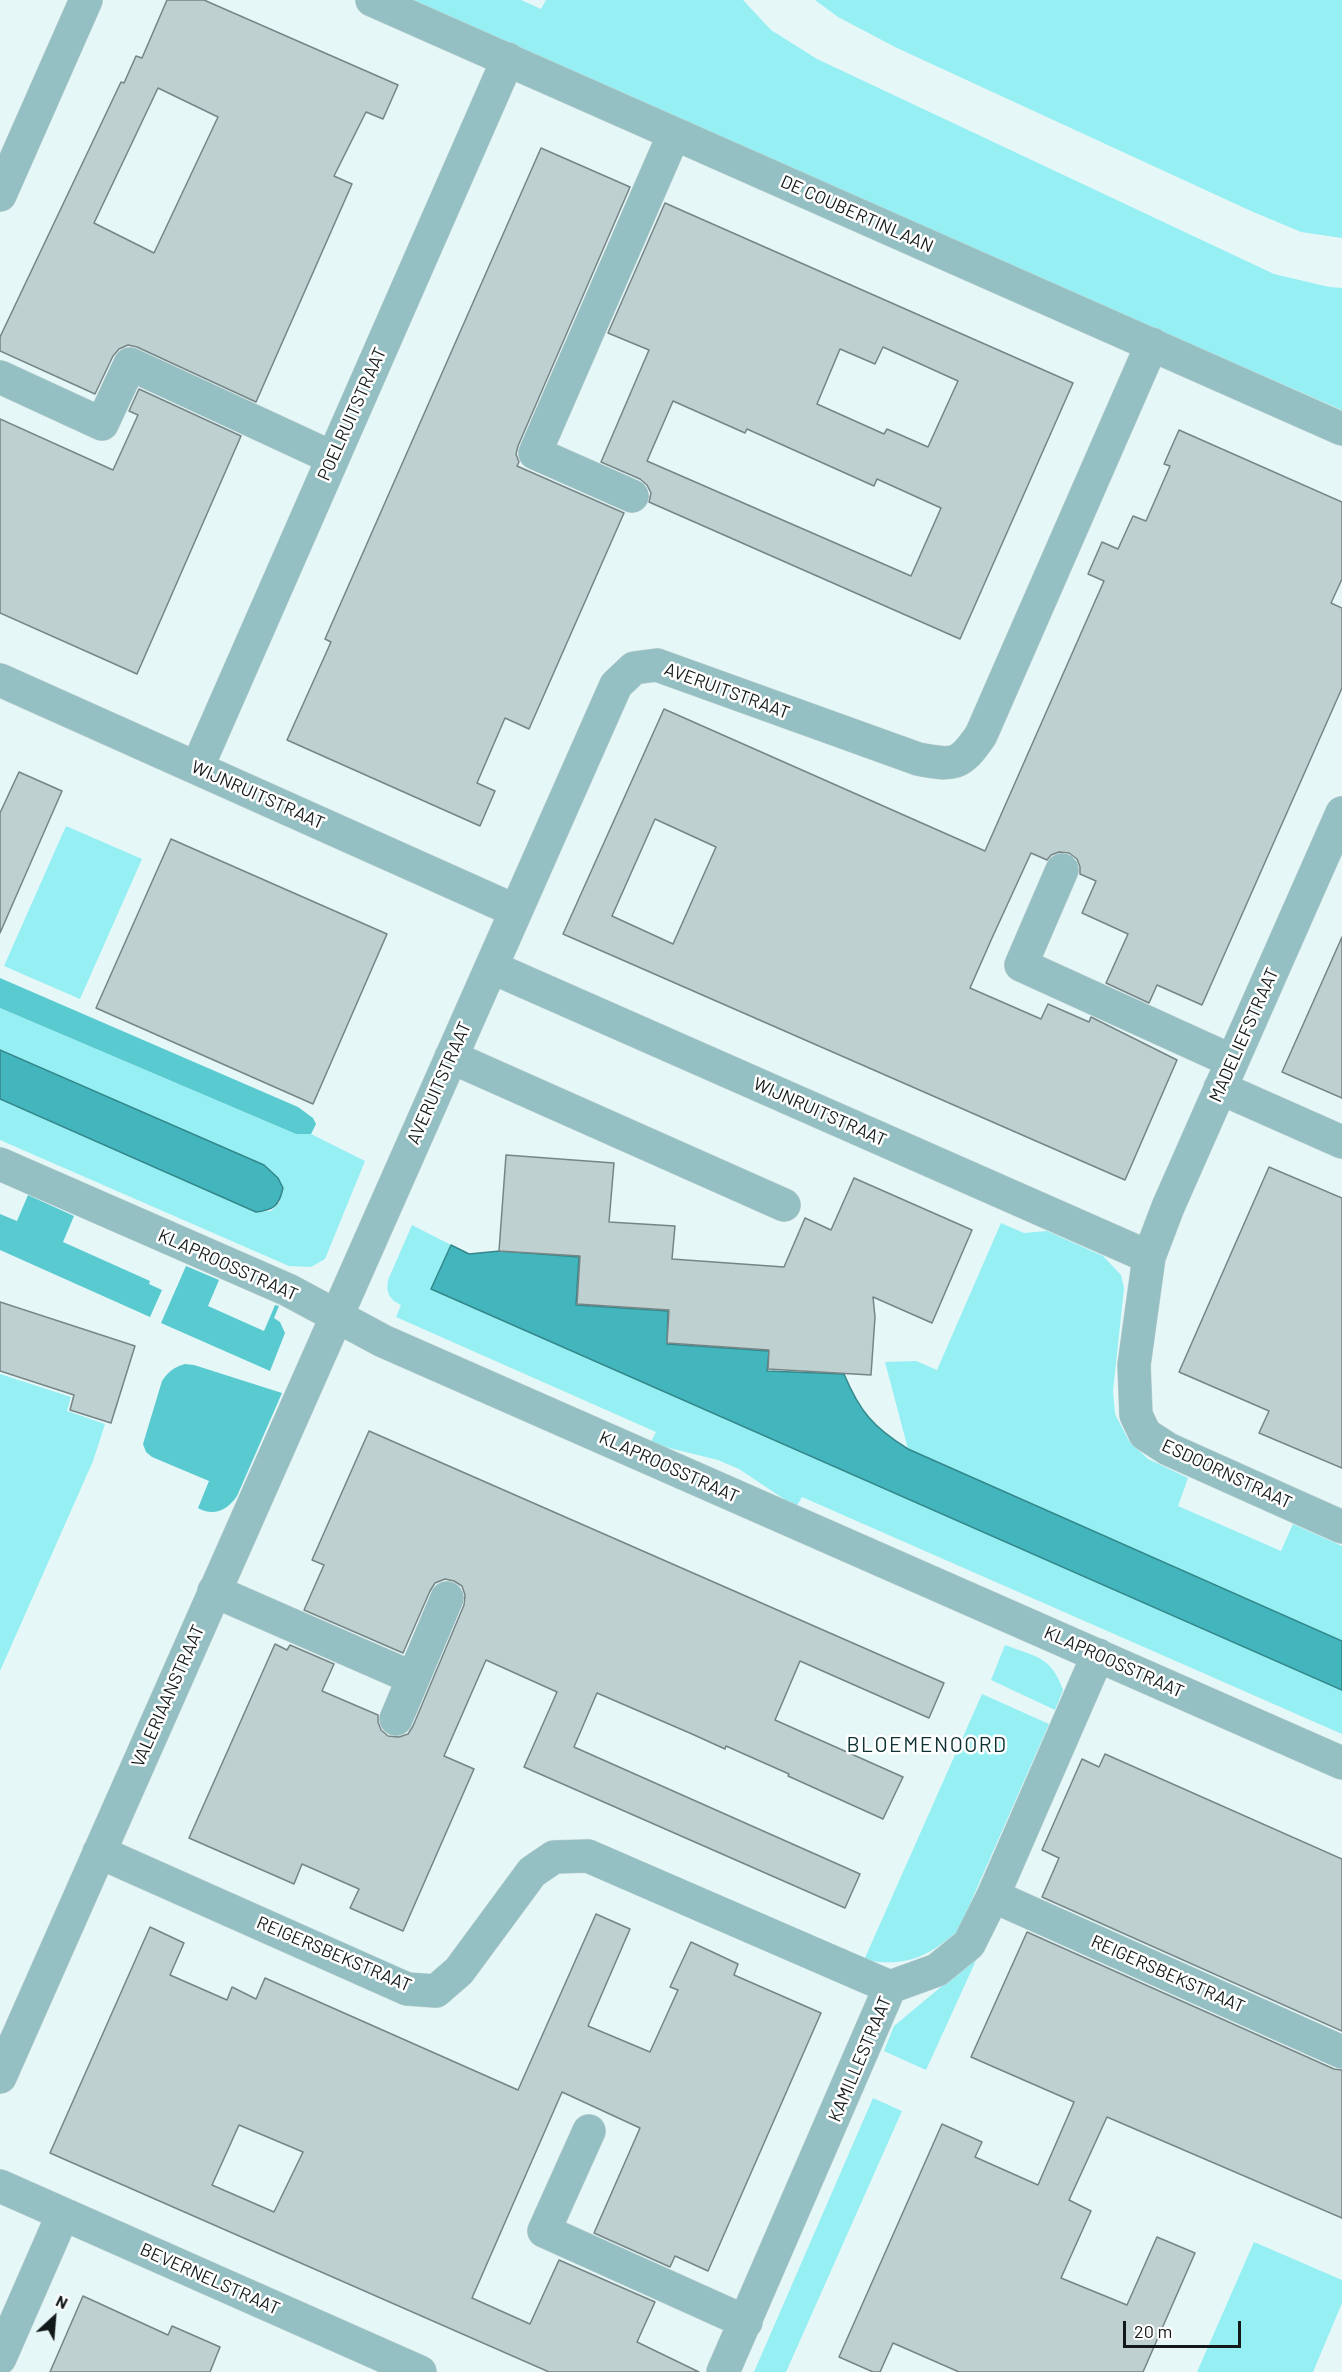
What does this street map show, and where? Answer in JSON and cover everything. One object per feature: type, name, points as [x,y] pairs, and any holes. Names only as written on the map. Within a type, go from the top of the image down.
[{"type":"street","points":[[0,195],[86,0]]},
{"type":"street","name":"DE COUBERTINLAAN","points":[[372,0],[1342,429]]},
{"type":"street","name":"POELRUITSTRAAT","points":[[198,768],[508,59]]},
{"type":"street","points":[[632,496],[535,453],[674,134]]},
{"type":"street","name":"AVERUITSTRAAT","points":[[336,1316],[616,685],[634,668],[657,665],[918,759],[954,763],[969,752],[981,735],[1152,344]]},
{"type":"street","points":[[0,377],[102,424],[130,364],[333,458]]},
{"type":"street","name":"WIJNRUITSTRAAT","points":[[0,680],[516,910]]},
{"type":"street","name":"MADELIEFSTRAAT","points":[[1149,1257],[1226,1075],[1342,813]]},
{"type":"street","points":[[1062,870],[1021,965],[1226,1075],[1342,1142]]},
{"type":"street","name":"WIJNRUITSTRAAT","points":[[491,967],[1149,1257]]},
{"type":"street","points":[[451,1057],[784,1205]]},
{"type":"street","name":"KLAPROOSSTRAAT","points":[[0,1164],[288,1290],[383,1341],[1342,1763]]},
{"type":"street","name":"ESDOORNSTRAAT","points":[[1149,1257],[1134,1365],[1136,1415],[1145,1434],[1168,1449],[1342,1527]]},
{"type":"street","name":"VALERIAANSTRAAT","points":[[0,2077],[336,1316]]},
{"type":"street","points":[[214,1591],[414,1678]]},
{"type":"street","points":[[396,1719],[447,1598]]},
{"type":"street","name":"KAMILLESTRAAT","points":[[723,2372],[890,1987],[937,1970],[969,1944],[993,1896],[1098,1655]]},
{"type":"street","name":"REIGERSBEKSTRAAT","points":[[99,1852],[406,1989],[436,1991],[459,1971],[532,1872],[554,1857],[588,1856],[890,1987]]},
{"type":"street","name":"REIGERSBEKSTRAAT","points":[[993,1896],[1342,2052]]},
{"type":"street","points":[[589,2131],[544,2231],[746,2322]]},
{"type":"street","name":"BEVERNELSTRAAT","points":[[0,2187],[63,2214],[376,2363],[420,2372]]},
{"type":"street","points":[[0,2358],[63,2214]]},
{"type":"shaded area","points":[[398,0],[521,0],[541,9],[546,0],[743,0],[771,30],[817,59],[1274,274],[1342,288],[1342,410]]},
{"type":"shaded area","points":[[815,0],[1342,0],[1342,238],[1301,232],[1251,211],[897,48],[838,17]]},
{"type":"shaded area","points":[[66,826],[142,859],[80,999],[4,966]]},
{"type":"shaded area","points":[[0,978],[298,1107],[313,1118],[316,1124],[311,1134],[296,1134],[0,1008]]},
{"type":"shaded area","points":[[0,1008],[296,1134],[311,1134],[365,1161],[325,1259],[311,1267],[289,1266],[0,1140],[0,1099],[256,1212],[271,1211],[280,1202],[278,1178],[263,1165],[0,1050]]},
{"type":"shaded area","points":[[0,1050],[264,1165],[278,1178],[283,1188],[280,1199],[275,1206],[256,1212],[0,1099]]},
{"type":"shaded area","points":[[28,1195],[74,1216],[63,1242],[150,1281],[149,1284],[162,1290],[150,1317],[0,1250],[0,1214],[17,1221]]},
{"type":"shaded area","points":[[1001,1223],[1024,1233],[1047,1231],[1103,1256],[1121,1275],[1124,1288],[1113,1391],[1115,1414],[1129,1441],[1148,1459],[1188,1478],[1178,1506],[1281,1551],[1293,1524],[1342,1546],[1342,1641],[908,1449],[885,1362],[916,1361],[937,1370]]},
{"type":"shaded area","points":[[412,1225],[451,1245],[432,1289],[1342,1690],[1342,1734],[802,1497],[796,1507],[739,1469],[718,1460],[657,1445],[651,1442],[656,1432],[396,1317],[401,1305],[389,1295],[388,1280]]},
{"type":"shaded area","points":[[451,1245],[469,1254],[500,1251],[579,1257],[576,1305],[668,1311],[667,1344],[769,1351],[767,1371],[844,1374],[856,1399],[869,1418],[908,1449],[1342,1641],[1342,1690],[431,1289]]},
{"type":"shaded area","points":[[186,1266],[219,1280],[208,1306],[264,1331],[275,1305],[279,1306],[274,1318],[280,1322],[285,1333],[270,1371],[161,1323]]},
{"type":"shaded area","points":[[185,1364],[282,1393],[237,1496],[220,1511],[209,1512],[198,1508],[209,1481],[152,1457],[146,1452],[143,1444],[162,1381],[172,1370]]},
{"type":"shaded area","points":[[0,1374],[71,1397],[67,1411],[105,1424],[93,1461],[0,1671]]},
{"type":"shaded area","points":[[1005,1645],[1041,1659],[1053,1670],[1063,1690],[1055,1710],[991,1680]]},
{"type":"shaded area","points":[[982,1694],[1049,1724],[958,1931],[936,1948],[915,1958],[892,1962],[864,1960]]},
{"type":"shaded area","points":[[978,1956],[926,2070],[884,2051],[894,2026]]},
{"type":"shaded area","points":[[873,2098],[902,2111],[786,2372],[754,2372]]},
{"type":"shaded area","points":[[1254,2242],[1342,2280],[1342,2303],[1313,2372],[1197,2372]]},
{"type":"building","points":[[167,0],[204,0],[398,85],[383,119],[366,112],[334,176],[352,184],[256,402],[137,347],[128,345],[119,349],[113,356],[95,394],[0,351],[0,337],[121,82],[124,83],[136,56],[142,58]],"holes":[[[158,88],[218,117],[154,253],[94,223]]]},
{"type":"building","points":[[541,148],[630,187],[518,446],[517,466],[624,513],[529,729],[505,718],[477,783],[495,791],[480,826],[287,740],[331,642],[325,639]]},
{"type":"building","points":[[665,203],[1073,383],[960,639],[649,502],[651,493],[640,479],[601,462],[649,350],[608,333]],"holes":[[[883,347],[958,381],[928,447],[887,429],[884,434],[817,404],[840,349],[875,364]],[[673,401],[745,433],[747,429],[874,486],[877,479],[941,508],[911,576],[647,461]]]},
{"type":"building","points":[[139,389],[241,436],[137,674],[0,613],[0,419],[113,470],[138,415],[129,411]]},
{"type":"building","points":[[1179,430],[1342,502],[1342,579],[1331,603],[1342,608],[1342,688],[1202,1005],[1157,985],[1149,1003],[1106,983],[1128,934],[1082,913],[1096,881],[1080,874],[1077,859],[1069,853],[1059,852],[1051,855],[1047,860],[1031,853],[992,938],[970,988],[1041,1019],[1048,1004],[1089,1022],[1091,1017],[1177,1060],[1125,1180],[563,934],[664,709],[985,851],[1104,581],[1088,574],[1102,542],[1118,549],[1133,516],[1146,521],[1170,466],[1164,464]],"holes":[[[655,819],[716,847],[673,944],[612,916]]]},
{"type":"building","points":[[19,772],[62,791],[0,933],[0,813]]},
{"type":"building","points":[[171,839],[387,934],[313,1104],[96,1008]]},
{"type":"building","points":[[1342,937],[1342,1098],[1282,1072]]},
{"type":"building","points":[[506,1155],[614,1163],[609,1222],[675,1226],[672,1259],[784,1267],[805,1218],[831,1230],[854,1178],[972,1230],[932,1323],[873,1297],[875,1317],[871,1375],[768,1369],[769,1350],[667,1343],[669,1310],[577,1304],[580,1256],[499,1251]]},
{"type":"building","points":[[1269,1167],[1342,1198],[1342,1468],[1259,1433],[1269,1411],[1179,1372]]},
{"type":"building","points":[[0,1302],[135,1346],[111,1423],[70,1410],[74,1395],[0,1371]]},
{"type":"building","points":[[369,1431],[944,1683],[929,1718],[800,1661],[775,1720],[903,1777],[883,1819],[726,1746],[725,1749],[597,1693],[574,1747],[860,1874],[845,1908],[524,1767],[557,1692],[486,1660],[444,1756],[474,1769],[403,1931],[350,1908],[359,1889],[302,1864],[294,1884],[189,1838],[275,1644],[287,1650],[290,1645],[334,1664],[322,1691],[378,1715],[381,1730],[388,1736],[399,1737],[408,1734],[413,1726],[464,1605],[465,1595],[462,1586],[445,1579],[435,1583],[403,1653],[304,1610],[324,1565],[312,1560]]},
{"type":"building","points":[[1105,1754],[1342,1859],[1342,2031],[1042,1897],[1059,1858],[1042,1850],[1082,1759],[1099,1767]]},
{"type":"building","points":[[596,1914],[630,1929],[588,2026],[650,2052],[678,1990],[670,1987],[691,1942],[738,1964],[734,1975],[821,2013],[708,2271],[675,2256],[670,2267],[594,2233],[640,2128],[562,2092],[472,2298],[530,2324],[559,2260],[655,2302],[637,2342],[699,2372],[549,2372],[50,2153],[150,1927],[184,1943],[170,1975],[227,2000],[232,1987],[256,1999],[265,1978],[518,2090]],"holes":[[[239,2125],[303,2152],[274,2212],[212,2185]]]},
{"type":"building","points":[[1027,1932],[1334,2069],[1342,2070],[1342,2218],[1107,2117],[1069,2200],[1091,2211],[1061,2278],[1127,2305],[1157,2237],[1195,2253],[1143,2372],[959,2372],[893,2343],[880,2372],[873,2372],[839,2357],[942,2124],[982,2142],[975,2157],[1038,2185],[1074,2102],[971,2057]]},
{"type":"building","points":[[83,2296],[168,2335],[172,2326],[220,2347],[210,2372],[50,2372]]},
{"type":"district","name":"BLOEMENOORD","points":[[927,1745]]}]
